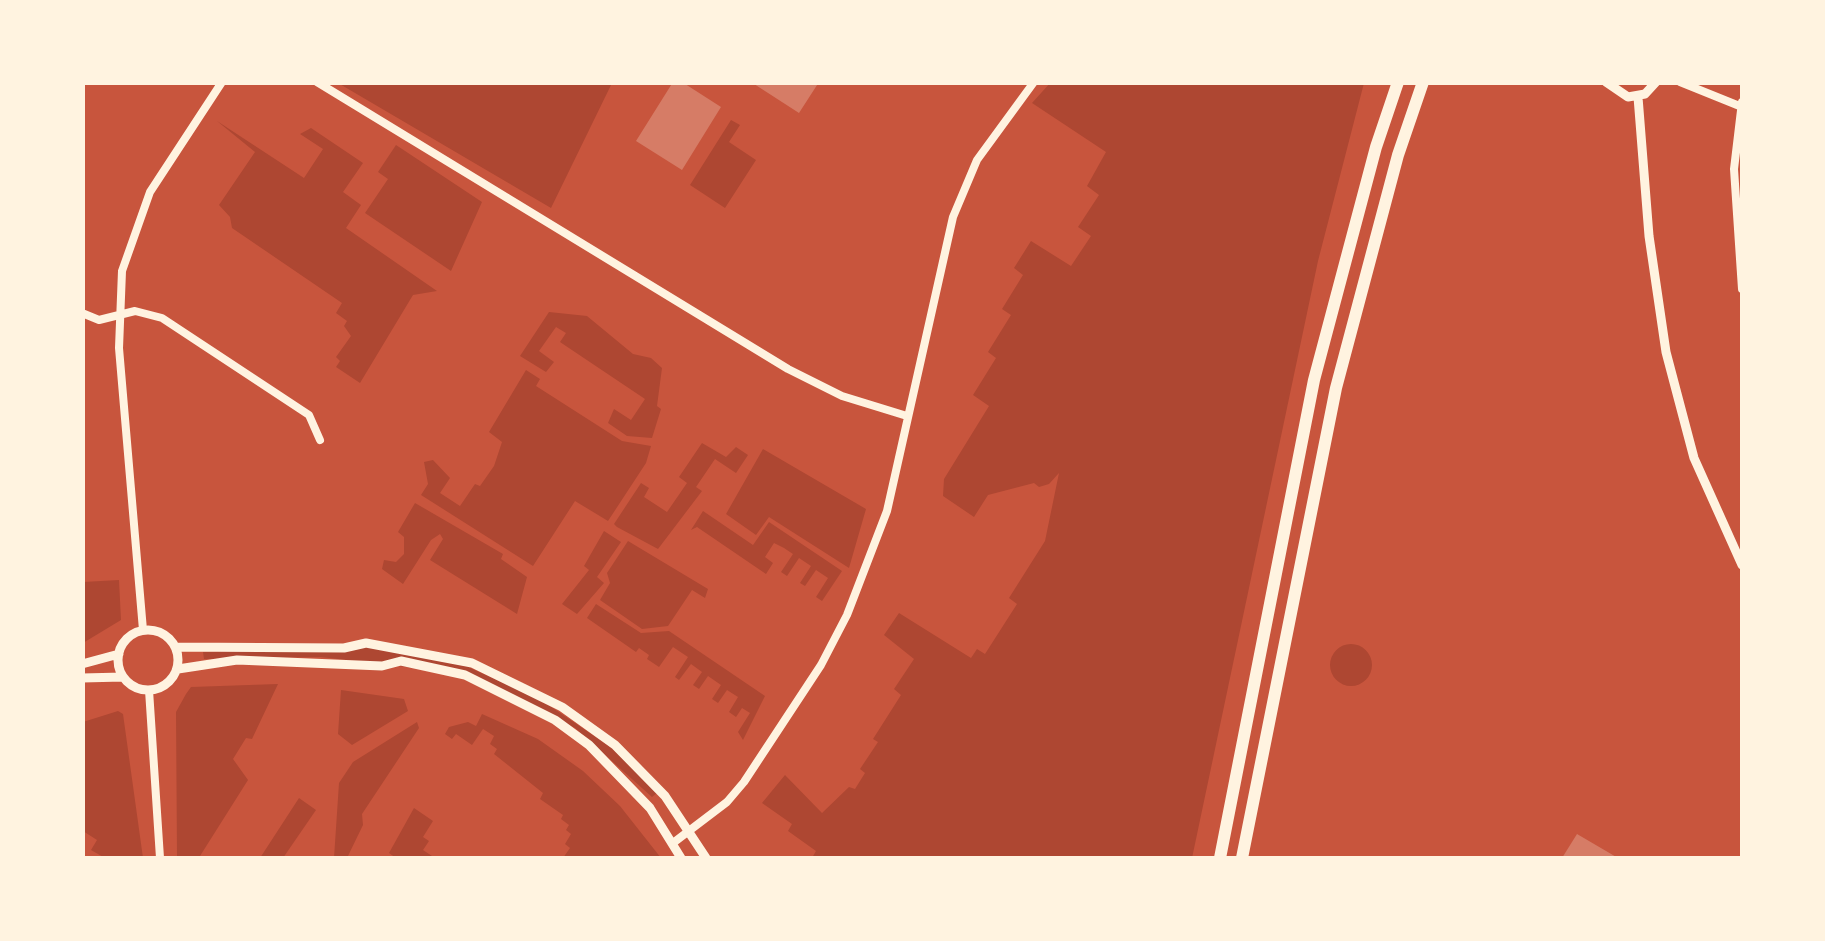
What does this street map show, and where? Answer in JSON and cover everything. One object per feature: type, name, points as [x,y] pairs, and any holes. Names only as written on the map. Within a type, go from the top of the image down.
[{"type":"highway","points":[[1220,858],[1314,380],[1352,234],[1398,82]]},
{"type":"highway","points":[[1242,858],[1336,388],[1398,155],[1423,82]]},
{"type":"street","points":[[143,630],[117,316],[122,270],[150,192],[222,82]]},
{"type":"street","points":[[317,82],[788,369],[842,396],[907,416]]},
{"type":"street","points":[[674,842],[744,782],[822,665],[879,537],[940,260],[963,190],[996,129],[1034,82]]},
{"type":"street","points":[[1606,82],[1618,94],[1638,96],[1656,82]]},
{"type":"street","points":[[1680,82],[1742,105],[1734,170],[1742,289]]},
{"type":"street","points":[[1638,96],[1649,236],[1666,352],[1694,458],[1742,565]]},
{"type":"street","points":[[82,313],[99,320],[135,311],[162,318],[309,415],[320,440]]},
{"type":"street","points":[[143,630],[162,633],[176,647],[178,669],[170,682],[149,690],[134,687],[123,677],[119,654],[127,638],[143,630]]},
{"type":"street","points":[[176,647],[344,648],[366,643],[472,663],[542,696],[593,728],[645,774],[690,830],[706,858]]},
{"type":"street","points":[[82,664],[119,654]]},
{"type":"street","points":[[178,669],[267,659],[382,666],[401,662],[465,675],[556,720],[589,746],[650,808],[682,858]]},
{"type":"street","points":[[82,678],[123,677]]},
{"type":"street","points":[[149,690],[160,858]]},
{"type":"shaded area","points":[[1051,82],[1364,83],[1318,261],[1192,858],[812,858],[816,851],[788,831],[792,824],[762,803],[785,775],[822,813],[849,787],[855,789],[865,773],[860,769],[878,742],[873,739],[901,695],[894,689],[914,659],[884,635],[899,613],[971,658],[977,649],[985,654],[1017,604],[1009,598],[1045,541],[1059,473],[1049,484],[1039,487],[1034,483],[988,495],[974,517],[943,496],[944,479],[989,406],[973,395],[996,358],[988,352],[1011,315],[1002,309],[1023,275],[1014,268],[1031,241],[1071,266],[1091,236],[1078,227],[1099,195],[1087,186],[1106,152],[1032,103]]},
{"type":"shaded area","points":[[338,83],[612,83],[551,208]]},
{"type":"shaded area","points":[[731,120],[740,125],[729,142],[756,160],[725,208],[690,185]]},
{"type":"shaded area","points":[[217,121],[304,178],[323,149],[300,134],[311,128],[363,163],[343,192],[361,205],[346,228],[437,291],[413,295],[360,383],[336,367],[340,361],[336,357],[351,336],[344,326],[347,321],[336,313],[342,303],[232,228],[230,217],[219,205],[255,152]]},
{"type":"shaded area","points":[[396,145],[482,202],[451,271],[365,213],[388,179],[378,172]]},
{"type":"shaded area","points":[[549,312],[587,316],[633,354],[651,358],[662,368],[657,406],[661,409],[652,438],[627,436],[608,423],[614,409],[631,420],[645,399],[560,342],[566,333],[556,327],[539,351],[554,362],[546,372],[520,356]]},
{"type":"shaded area","points":[[526,370],[540,379],[536,386],[622,441],[651,446],[646,463],[608,521],[575,501],[533,566],[421,495],[428,484],[424,462],[433,460],[450,478],[440,493],[460,506],[475,484],[480,486],[494,466],[502,442],[489,432]]},
{"type":"shaded area","points":[[702,443],[726,457],[736,447],[748,455],[736,473],[715,459],[696,487],[702,491],[658,549],[614,524],[641,483],[649,488],[644,497],[667,512],[687,483],[679,477]]},
{"type":"shaded area","points":[[763,449],[866,509],[849,568],[769,517],[756,535],[726,514]]},
{"type":"shaded area","points":[[415,503],[503,554],[501,559],[527,577],[517,614],[430,560],[443,539],[440,534],[431,540],[403,584],[382,569],[384,560],[396,562],[404,554],[404,537],[398,532]]},
{"type":"shaded area","points":[[703,511],[753,545],[769,522],[842,571],[822,601],[816,597],[828,578],[816,570],[805,586],[800,583],[811,566],[799,558],[787,576],[781,572],[793,554],[784,548],[774,543],[765,557],[773,563],[766,574],[697,527],[691,530]]},
{"type":"shaded area","points":[[604,531],[621,542],[597,577],[604,583],[577,614],[562,604],[589,570],[584,566]]},
{"type":"shaded area","points":[[628,541],[708,589],[705,598],[692,590],[668,626],[642,629],[600,600],[610,583],[607,573]]},
{"type":"shaded area","points":[[119,580],[121,620],[83,643],[83,582]]},
{"type":"shaded area","points":[[596,604],[641,633],[669,631],[765,696],[743,740],[738,732],[750,713],[742,708],[736,717],[729,712],[738,697],[727,690],[718,703],[712,699],[721,685],[708,676],[699,689],[693,685],[702,672],[691,664],[679,680],[675,677],[688,657],[673,647],[659,667],[639,648],[636,652],[587,618]]},
{"type":"shaded area","points":[[1351,644],[1366,650],[1372,665],[1366,680],[1351,686],[1336,680],[1330,665],[1336,650]]},
{"type":"shaded area","points":[[366,647],[455,661],[541,700],[612,748],[657,793],[652,797],[575,728],[474,675],[321,657],[204,659],[203,652]]},
{"type":"shaded area","points":[[278,684],[252,739],[246,738],[233,759],[248,780],[200,856],[177,856],[176,712],[186,694],[191,687]]},
{"type":"shaded area","points":[[341,690],[404,699],[408,711],[352,745],[338,734]]},
{"type":"shaded area","points":[[118,711],[123,714],[143,858],[105,858],[91,850],[97,840],[83,831],[83,722]]},
{"type":"shaded area","points":[[482,714],[538,739],[583,771],[620,806],[661,858],[563,858],[570,848],[565,844],[571,834],[566,830],[569,825],[561,819],[563,815],[540,799],[543,793],[494,754],[497,749],[490,744],[494,736],[483,729],[472,745],[456,734],[452,739],[445,734],[449,727],[468,722],[476,726]]},
{"type":"shaded area","points":[[417,722],[419,728],[362,814],[363,825],[347,858],[334,858],[339,783],[353,762]]},
{"type":"shaded area","points":[[299,798],[316,810],[283,858],[260,858]]},
{"type":"shaded area","points":[[414,808],[433,821],[423,837],[429,841],[423,850],[435,858],[396,858],[389,853]]},
{"type":"building","points":[[673,82],[682,82],[721,107],[682,170],[636,141]]},
{"type":"building","points":[[751,82],[819,82],[799,113]]},
{"type":"building","points":[[1577,834],[1618,858],[1562,858]]}]
